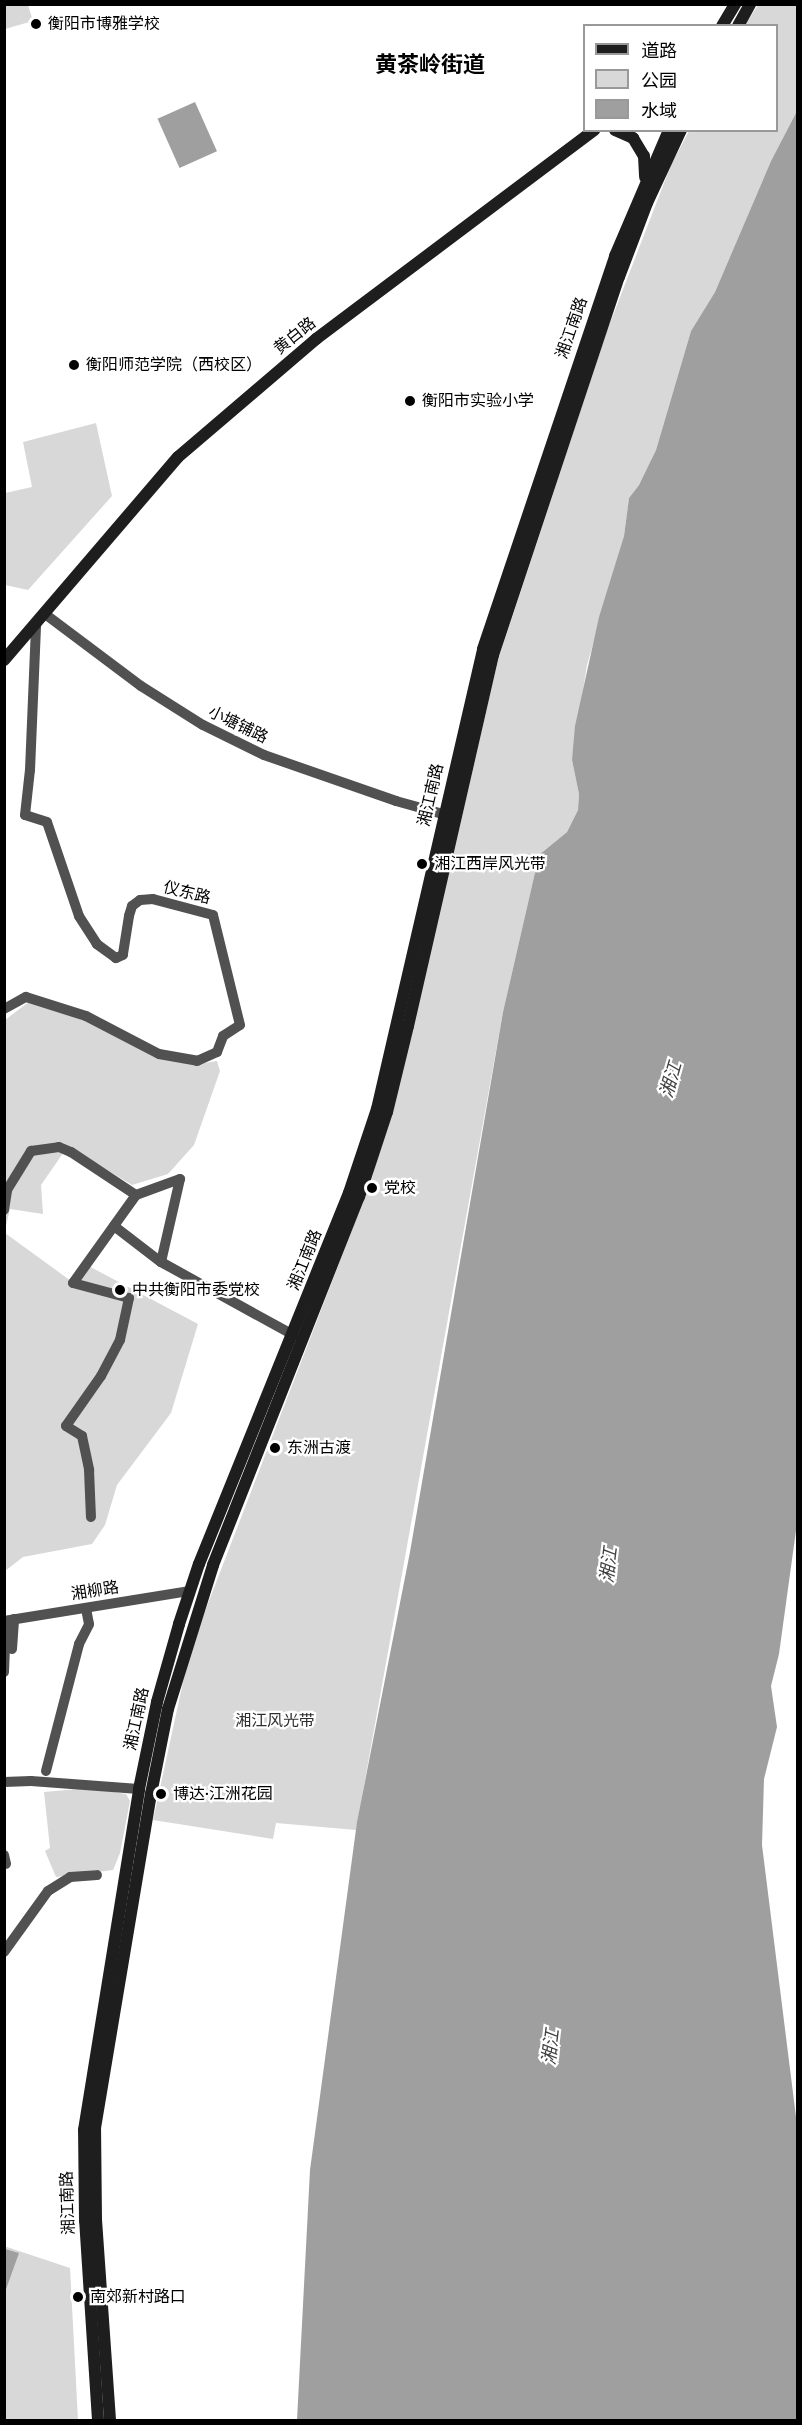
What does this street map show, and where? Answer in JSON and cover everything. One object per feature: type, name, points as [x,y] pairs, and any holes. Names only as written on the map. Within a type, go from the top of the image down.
[{"type":"main road","points":[[723,24],[735,4]]},
{"type":"main road","points":[[739,24],[750,4]]},
{"type":"main road","name":"黄白路","points":[[4,660],[178,457],[316,339],[591,132]]},
{"type":"main road","points":[[620,132],[633,138],[644,156],[645,180]]},
{"type":"main road","name":"湘江南路","points":[[98,2421],[85,2221],[84,2130],[139,1789],[157,1702],[189,1591],[349,1194],[377,1109],[443,814],[483,649],[604,288],[645,180],[668,132]]},
{"type":"main road","name":"湘江南路","points":[[110,2421],[96,2220],[95,2128],[100,2087],[151,1794],[168,1709],[213,1565],[351,1219],[376,1144],[408,1026],[493,655],[619,277],[648,203],[680,132]]},
{"type":"street","name":"小塘铺路","points":[[45,614],[141,686],[203,725],[264,755],[396,801],[443,814]]},
{"type":"street","name":"仪东路","points":[[4,1009],[26,997],[86,1016],[159,1054],[197,1061],[217,1052],[223,1036],[240,1026],[213,915],[153,900],[140,900],[132,906],[123,955],[116,958],[97,944],[79,916],[47,822],[25,815],[30,770],[36,624]]},
{"type":"street","points":[[4,1210],[8,1190],[31,1151],[59,1147],[71,1152],[136,1195]]},
{"type":"street","points":[[91,1517],[89,1470],[82,1436],[66,1426],[101,1376],[120,1341],[129,1298],[73,1284],[136,1195],[180,1179],[161,1262]]},
{"type":"street","points":[[114,1226],[161,1262],[293,1335]]},
{"type":"street","name":"湘柳路","points":[[8,1620],[189,1591]]},
{"type":"street","points":[[46,1771],[79,1644],[89,1624],[86,1608]]},
{"type":"street","points":[[4,1672],[10,1642],[8,1620]]},
{"type":"street","points":[[4,1782],[40,1781],[139,1789]]},
{"type":"street","points":[[4,1952],[48,1891],[70,1877],[97,1875]]},
{"type":"green space","points":[[5,4],[28,5],[33,21],[5,29]]},
{"type":"green space","name":"湘江风光带","points":[[758,5],[797,5],[797,111],[771,161],[715,292],[691,331],[656,450],[639,485],[629,498],[624,536],[587,665],[572,760],[579,794],[578,810],[567,832],[539,855],[503,1012],[356,1830],[276,1823],[273,1839],[153,1820],[190,1650],[372,1178],[454,852],[498,660],[607,331],[671,165],[688,132],[778,132],[778,24],[746,24]]},
{"type":"green space","points":[[96,423],[112,496],[28,590],[5,585],[5,493],[32,487],[23,442]]},
{"type":"green space","points":[[30,1001],[87,1020],[194,1065],[217,1061],[220,1071],[194,1145],[168,1174],[132,1185],[68,1146],[41,1185],[43,1214],[10,1209],[5,1230],[5,1020]]},
{"type":"green space","points":[[5,1233],[71,1281],[83,1263],[198,1324],[171,1413],[117,1485],[105,1525],[92,1544],[23,1557],[5,1571]]},
{"type":"green space","points":[[89,1788],[126,1794],[130,1801],[120,1853],[113,1870],[56,1877],[45,1851],[50,1848],[44,1792]]},
{"type":"green space","points":[[4,2246],[70,2268],[78,2420],[5,2420]]},
{"type":"water","points":[[195,102],[217,151],[180,168],[158,119]]},
{"type":"water","name":"湘江","points":[[797,111],[798,1516],[779,1654],[771,1686],[777,1727],[764,1779],[762,1845],[797,2125],[797,2420],[297,2420],[310,2170],[357,1822],[410,1552],[503,1012],[539,855],[567,832],[578,810],[579,794],[572,760],[575,726],[599,617],[624,536],[629,498],[639,485],[656,450],[691,331],[715,292],[771,161]]},
{"type":"water","points":[[4,2249],[19,2253],[5,2292]]},
{"type":"place","name":"衡阳市博雅学校","points":[[36,24]]},
{"type":"place","name":"衡阳师范学院（西校区）","points":[[74,365]]},
{"type":"place","name":"衡阳市实验小学","points":[[410,401]]},
{"type":"place","name":"湘江西岸风光带","points":[[422,864]]},
{"type":"place","name":"党校","points":[[372,1188]]},
{"type":"place","name":"中共衡阳市委党校","points":[[120,1290]]},
{"type":"place","name":"东洲古渡","points":[[275,1448]]},
{"type":"place","name":"博达·江洲花园","points":[[161,1794]]},
{"type":"place","name":"南郊新村路口","points":[[78,2297]]},
{"type":"district","name":"黄茶岭街道","points":[[430,65]]}]
